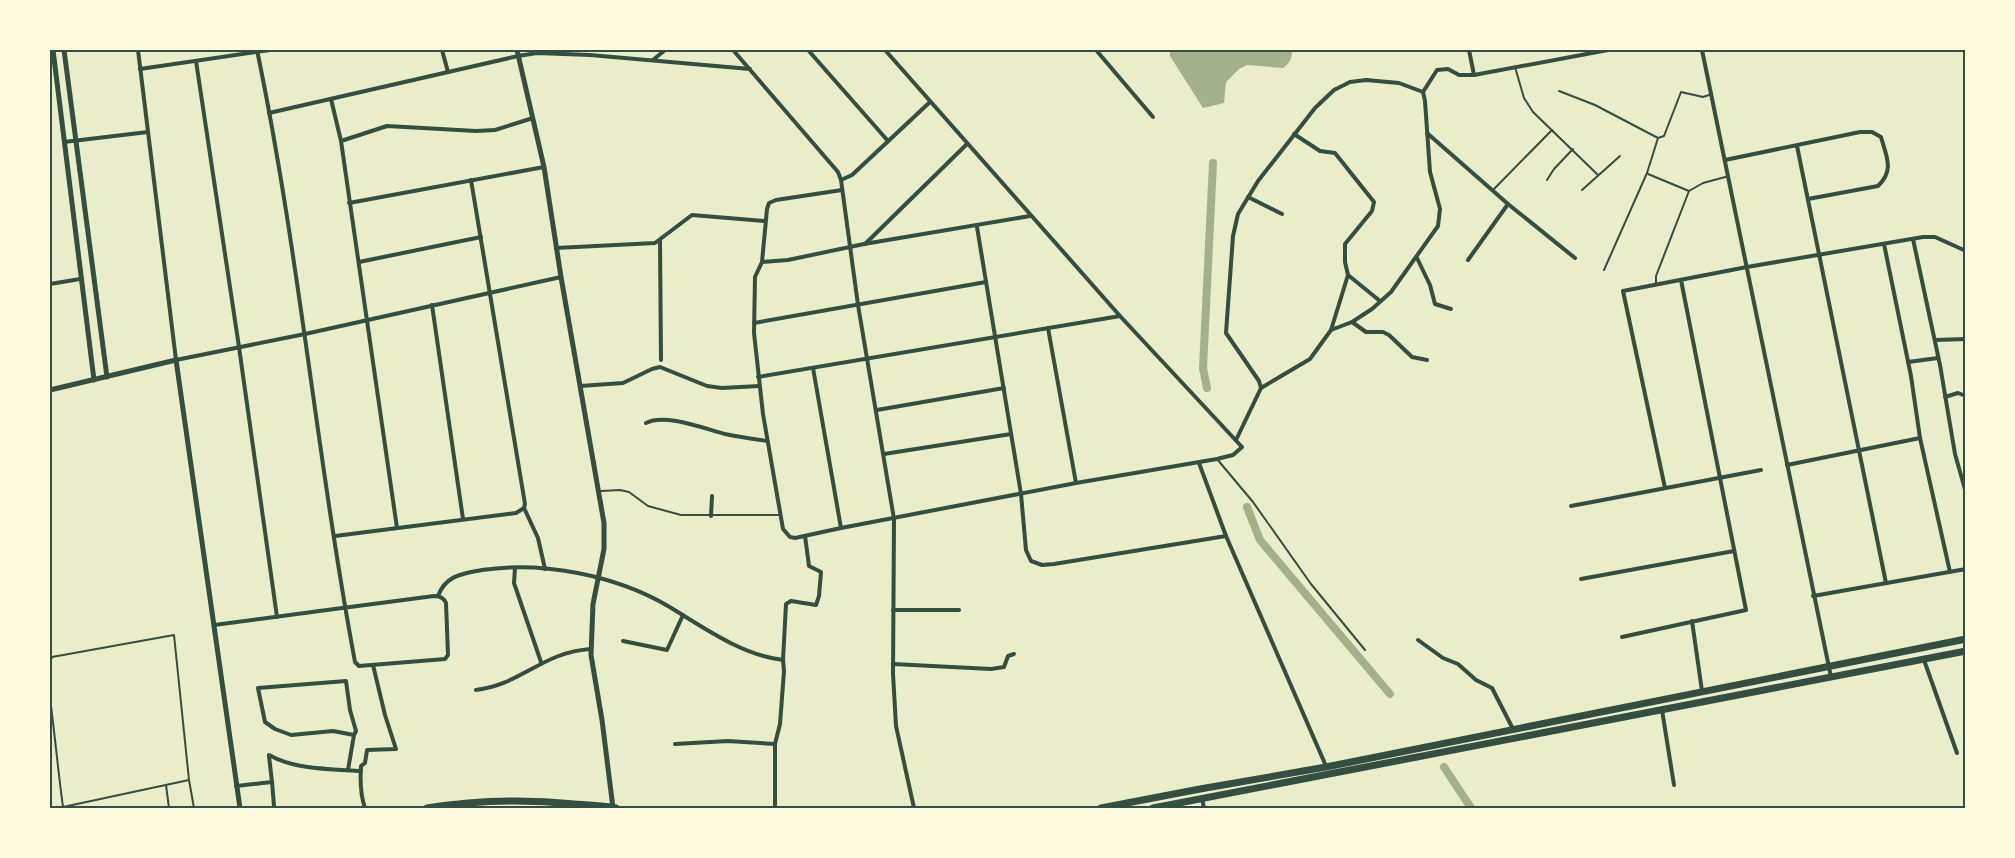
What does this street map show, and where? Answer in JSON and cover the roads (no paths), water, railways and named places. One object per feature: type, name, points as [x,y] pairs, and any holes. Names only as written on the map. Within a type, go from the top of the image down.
[{"type":"main road","points":[[1101,808],[1393,754],[1965,639]]},
{"type":"main road","points":[[1153,808],[1965,651]]},
{"type":"main road","points":[[1393,754],[1395,763]]},
{"type":"main road","points":[[426,808],[546,801],[614,808]]},
{"type":"street","points":[[53,50],[94,380]]},
{"type":"street","points":[[64,50],[107,377]]},
{"type":"street","points":[[138,50],[176,360],[240,808]]},
{"type":"street","points":[[140,69],[270,50]]},
{"type":"street","points":[[442,50],[448,72]]},
{"type":"street","points":[[590,50],[590,55]]},
{"type":"street","points":[[652,60],[665,50]]},
{"type":"street","points":[[733,50],[838,172],[841,180],[858,305],[894,519],[893,664],[896,726],[914,808]]},
{"type":"street","points":[[808,50],[888,141]]},
{"type":"street","points":[[842,190],[773,200],[768,205],[762,262],[755,277],[754,323],[759,386],[785,534],[795,538],[1076,483],[1199,463],[1233,455],[1242,447],[1120,316],[885,50]]},
{"type":"street","points":[[1096,50],[1153,117]]},
{"type":"street","points":[[1469,50],[1474,75]]},
{"type":"street","points":[[1331,330],[1352,322],[1391,292],[1438,226],[1440,209],[1430,172],[1423,92],[1437,70],[1448,69],[1459,75],[1474,75],[1608,50]]},
{"type":"street","points":[[1702,50],[1831,677]]},
{"type":"street","points":[[213,625],[277,617],[345,608],[436,596],[443,598],[446,603],[447,657],[356,665],[345,608],[305,334],[257,51]]},
{"type":"street","points":[[269,113],[448,72],[517,53],[590,55],[750,69]]},
{"type":"street","points":[[517,53],[544,166],[556,248],[599,491],[605,544],[592,604],[591,649],[614,808]]},
{"type":"street","points":[[196,61],[277,617]]},
{"type":"street","points":[[1261,388],[1259,381],[1226,333],[1233,236],[1238,214],[1258,181],[1294,134],[1334,90],[1350,82],[1366,80],[1399,83],[1423,92]]},
{"type":"street","points":[[331,99],[340,141],[368,319],[397,528]]},
{"type":"street","points":[[841,180],[852,175],[930,102]]},
{"type":"street","points":[[340,141],[387,126],[495,130],[534,118]]},
{"type":"street","points":[[64,142],[148,132]]},
{"type":"street","points":[[1725,160],[1860,132],[1872,132],[1881,137],[1888,165],[1886,178],[1878,186],[1808,199]]},
{"type":"street","points":[[1427,133],[1508,204],[1575,258]]},
{"type":"street","points":[[1236,440],[1261,388],[1310,359],[1331,330],[1348,275],[1345,244],[1372,211],[1374,202],[1335,153],[1320,151],[1294,134]]},
{"type":"street","points":[[864,244],[967,144]]},
{"type":"street","points":[[1797,146],[1886,583]]},
{"type":"street","points":[[349,203],[544,166]]},
{"type":"street","points":[[471,180],[491,292],[524,508],[538,538],[545,569]]},
{"type":"street","points":[[1248,197],[1282,214]]},
{"type":"street","points":[[1468,260],[1508,204]]},
{"type":"street","points":[[556,248],[655,243],[692,215],[765,221]]},
{"type":"street","points":[[762,262],[788,260],[850,249],[864,244],[977,227],[1031,216]]},
{"type":"street","points":[[977,227],[1021,494],[1026,550],[1031,561],[1042,566],[1226,536]]},
{"type":"street","points":[[359,261],[481,237]]},
{"type":"street","points":[[1665,488],[1623,291],[1747,267],[1914,239],[1935,237],[1965,251]]},
{"type":"street","points":[[1914,239],[1955,454],[1965,493]]},
{"type":"street","points":[[660,241],[661,360]]},
{"type":"street","points":[[1884,244],[1908,362],[1920,438],[1950,572]]},
{"type":"street","points":[[1417,258],[1430,285],[1435,304],[1451,309]]},
{"type":"street","points":[[1348,275],[1381,301]]},
{"type":"street","points":[[50,390],[176,360],[561,277]]},
{"type":"street","points":[[50,284],[80,279]]},
{"type":"street","points":[[1622,637],[1746,610],[1681,280]]},
{"type":"street","points":[[754,323],[986,282]]},
{"type":"street","points":[[432,304],[463,519]]},
{"type":"street","points":[[758,377],[1120,316]]},
{"type":"street","points":[[1352,322],[1366,332],[1383,332],[1389,335],[1412,357],[1427,360]]},
{"type":"street","points":[[1048,328],[1076,483]]},
{"type":"street","points":[[1935,340],[1965,339]]},
{"type":"street","points":[[1908,362],[1938,358]]},
{"type":"street","points":[[580,386],[623,382],[660,367],[707,386],[722,388],[759,386]]},
{"type":"street","points":[[813,368],[842,528]]},
{"type":"street","points":[[877,410],[1004,388]]},
{"type":"street","points":[[1945,397],[1958,393],[1965,396]]},
{"type":"street","points":[[646,423],[670,420],[767,441]]},
{"type":"street","points":[[884,454],[1011,434]]},
{"type":"street","points":[[1787,465],[1920,438]]},
{"type":"street","points":[[1199,463],[1226,536],[1326,767]]},
{"type":"street","points":[[1571,506],[1761,470]]},
{"type":"street","points":[[711,516],[712,496]]},
{"type":"street","points":[[335,536],[516,513],[524,508]]},
{"type":"street","points":[[775,808],[775,744],[780,724],[786,606],[788,601],[814,605],[818,600],[821,572],[809,566],[805,536]]},
{"type":"street","points":[[1581,579],[1734,551]]},
{"type":"street","points":[[515,568],[514,583],[541,662]]},
{"type":"street","points":[[436,596],[447,581],[460,574],[515,568],[566,570],[617,582],[665,604],[741,647],[767,658],[783,660]]},
{"type":"street","points":[[1813,596],[1965,569]]},
{"type":"street","points":[[893,610],[959,610]]},
{"type":"street","points":[[624,640],[667,650],[682,615]]},
{"type":"street","points":[[1692,621],[1702,692]]},
{"type":"street","points":[[1418,640],[1443,658],[1458,664],[1476,680],[1492,688],[1513,729]]},
{"type":"street","points":[[476,690],[501,686],[541,662],[565,652],[591,649]]},
{"type":"street","points":[[893,664],[1001,668],[1006,664],[1008,656],[1014,654]]},
{"type":"street","points":[[1924,659],[1958,753]]},
{"type":"street","points":[[364,808],[360,793],[361,771],[367,750],[396,749],[385,715],[374,665]]},
{"type":"street","points":[[348,770],[356,730],[350,710],[346,681],[258,688],[265,722],[275,729],[291,735],[333,731],[354,735]]},
{"type":"street","points":[[1662,710],[1674,785]]},
{"type":"street","points":[[675,744],[728,741],[775,744]]},
{"type":"street","points":[[274,806],[268,755],[282,763],[361,771]]},
{"type":"street","points":[[236,786],[272,782]]},
{"type":"street","points":[[1202,798],[1204,808]]},
{"type":"lane","points":[[1515,67],[1524,98],[1533,112],[1598,175]]},
{"type":"lane","points":[[1559,91],[1595,105],[1658,138],[1664,136],[1681,92],[1703,97],[1712,94]]},
{"type":"lane","points":[[1493,191],[1552,130]]},
{"type":"lane","points":[[1604,270],[1647,173],[1658,138]]},
{"type":"lane","points":[[1547,180],[1573,149]]},
{"type":"lane","points":[[1582,190],[1620,156]]},
{"type":"lane","points":[[1647,173],[1689,192]]},
{"type":"lane","points":[[1656,284],[1656,276],[1689,192],[1703,183],[1729,176]]},
{"type":"lane","points":[[1217,459],[1253,502],[1311,584],[1365,650]]},
{"type":"lane","points":[[599,491],[628,492],[648,506],[681,515],[781,515]]},
{"type":"lane","points":[[50,663],[52,657],[174,635],[194,808]]},
{"type":"lane","points":[[50,699],[63,807],[189,780]]},
{"type":"lane","points":[[166,785],[169,808]]},
{"type":"waterway","points":[[1207,388],[1203,368],[1213,163]]},
{"type":"waterway","points":[[1247,507],[1260,540],[1390,694]]},
{"type":"waterway","points":[[1444,767],[1471,808]]}]
